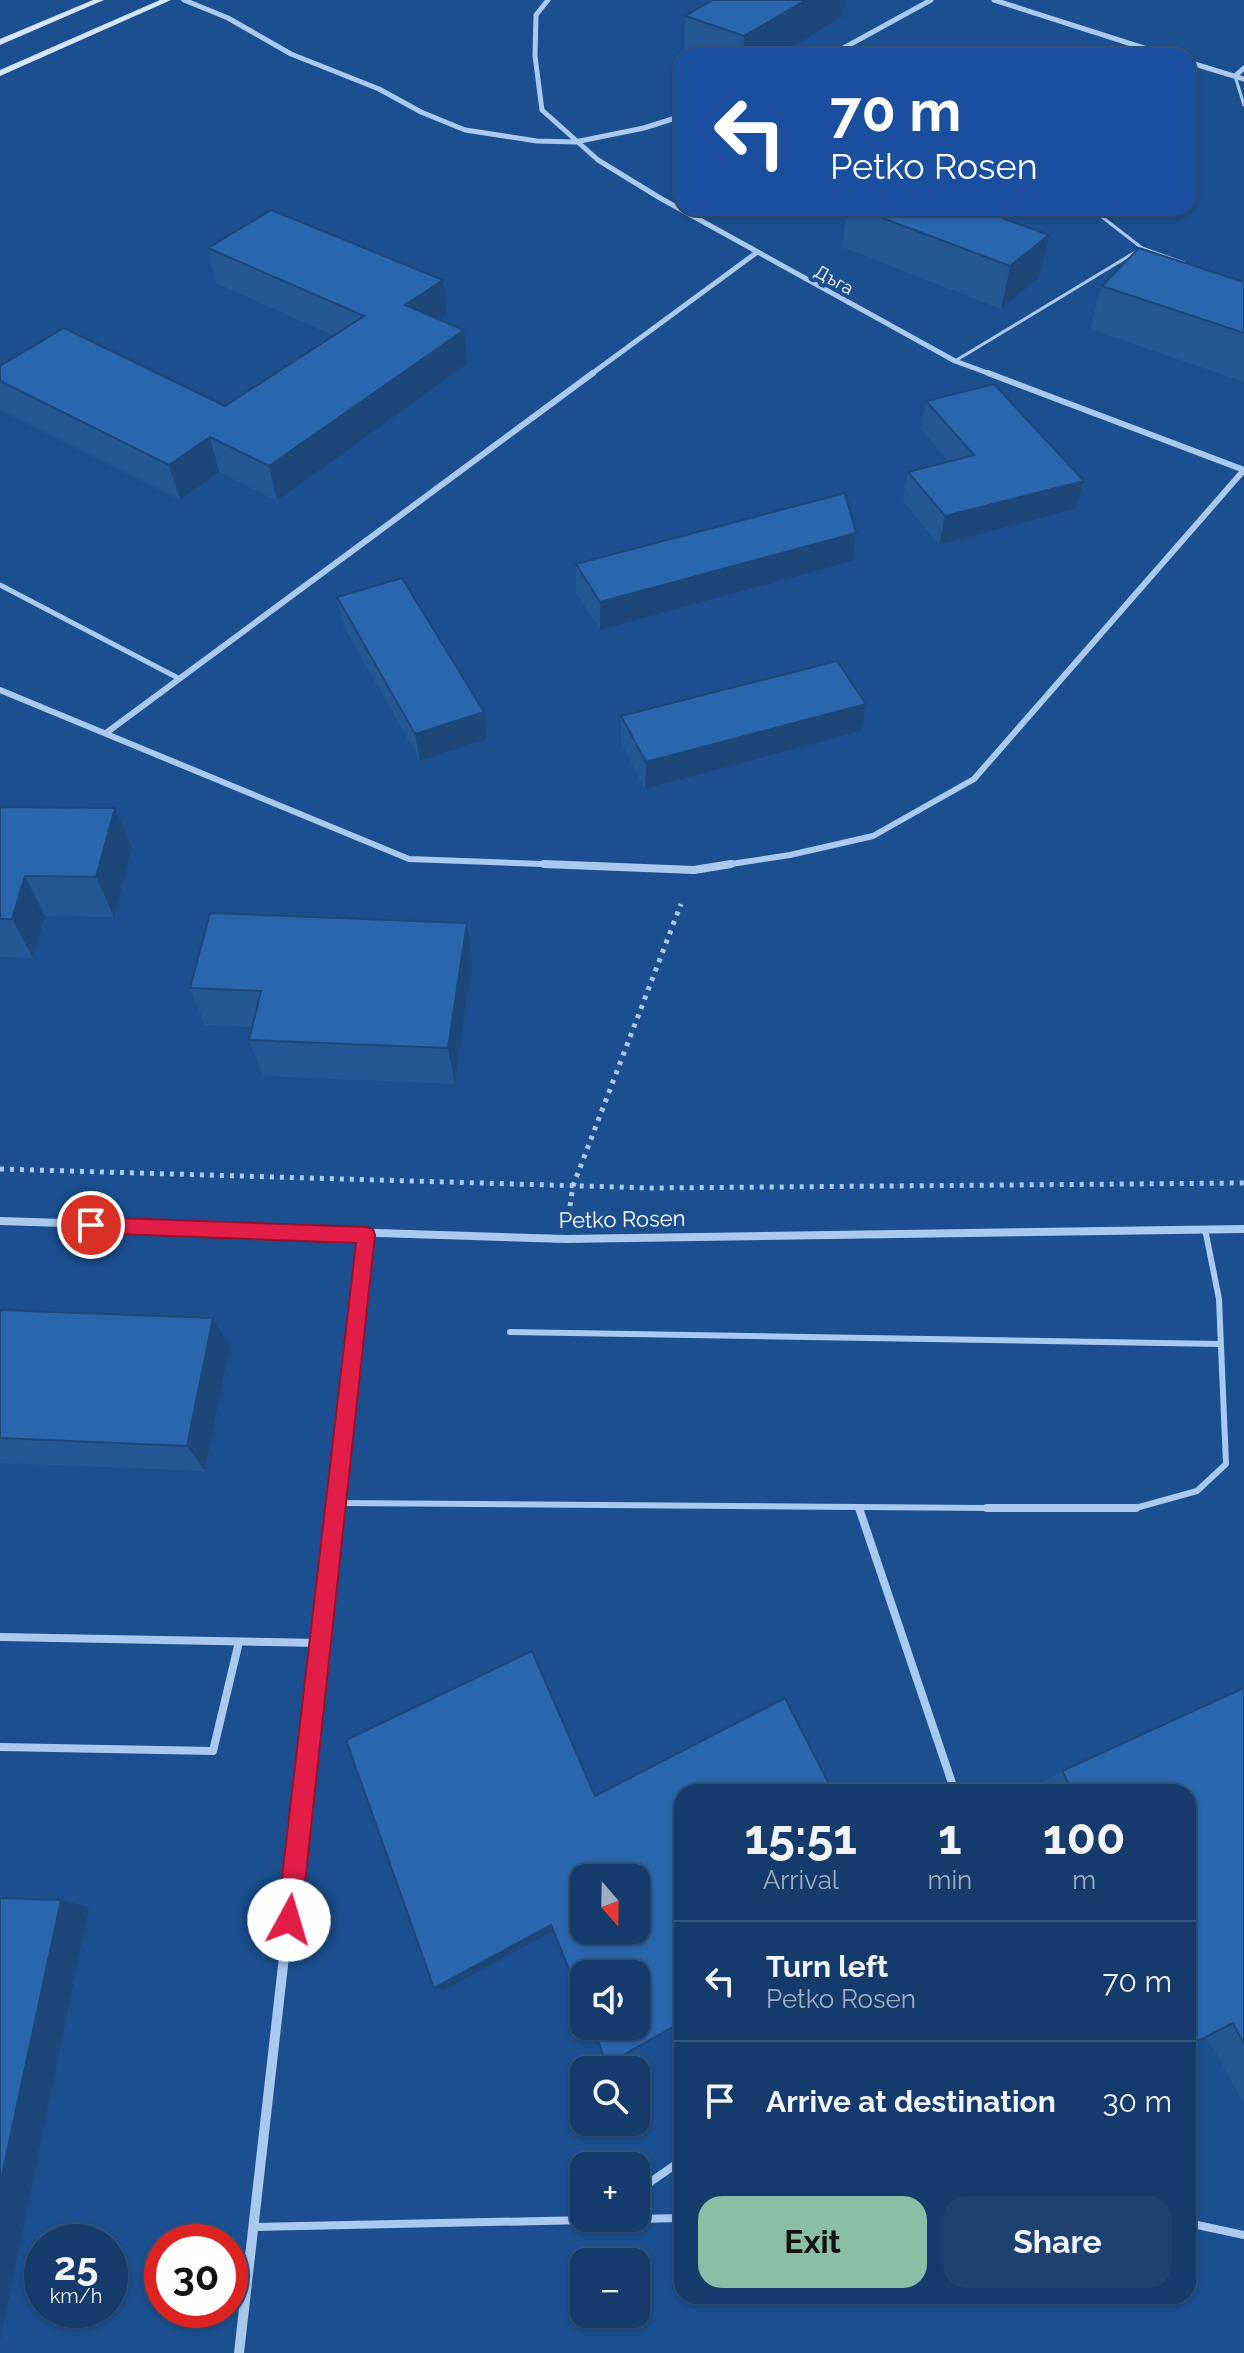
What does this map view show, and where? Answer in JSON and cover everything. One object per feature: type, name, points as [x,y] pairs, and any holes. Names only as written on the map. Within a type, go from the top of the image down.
[{"type":"street","points":[[0,42],[100,0]]},
{"type":"street","points":[[0,73],[167,0]]},
{"type":"street","points":[[184,0],[228,18],[291,54],[379,89],[421,112],[465,130],[537,141],[575,142],[674,119]]},
{"type":"street","name":"Дъга","points":[[548,0],[536,15],[535,56],[542,110],[575,142],[674,206]]},
{"type":"street","points":[[844,48],[931,0]]},
{"type":"street","points":[[994,0],[1144,48]]},
{"type":"street","points":[[1196,64],[1244,79]]},
{"type":"street","points":[[1235,76],[1244,68]]},
{"type":"street","name":"Дъга","points":[[692,216],[955,361],[1244,470]]},
{"type":"street","points":[[106,733],[756,253]]},
{"type":"street","points":[[0,690],[409,859],[694,870],[790,855],[873,836],[974,779],[1244,470]]},
{"type":"street","name":"Petko Rosen","points":[[0,1221],[566,1239],[1244,1229]]},
{"type":"street","points":[[239,2353],[366,1235]]},
{"type":"lane","points":[[1235,76],[1244,105]]},
{"type":"lane","points":[[1099,216],[1142,248],[1186,264]]},
{"type":"lane","points":[[955,361],[1142,248]]},
{"type":"lane","points":[[0,585],[178,678]]},
{"type":"lane","points":[[336,1503],[1132,1509],[1197,1491],[1226,1464],[1219,1299],[1205,1229]]},
{"type":"lane","points":[[510,1332],[1220,1344]]},
{"type":"lane","points":[[859,1507],[952,1784]]},
{"type":"lane","points":[[0,1637],[320,1643]]},
{"type":"lane","points":[[0,1747],[213,1751],[239,1642]]},
{"type":"lane","points":[[650,2182],[674,2166]]},
{"type":"lane","points":[[650,2218],[674,2218]]},
{"type":"lane","points":[[254,2227],[570,2220]]},
{"type":"lane","points":[[1196,2225],[1244,2235]]},
{"type":"path","points":[[566,1239],[573,1186],[694,870]]},
{"type":"path","points":[[0,1169],[573,1186],[1244,1183]]},
{"type":"building","points":[[713,0],[806,0],[744,36],[685,16]]},
{"type":"building","points":[[271,210],[443,280],[405,305],[464,330],[269,466],[210,437],[169,465],[0,381],[0,366],[64,328],[225,406],[364,316],[208,248]]},
{"type":"building","points":[[877,216],[997,216],[1049,235],[1010,266]]},
{"type":"building","points":[[1139,248],[1244,282],[1244,333],[1102,286]]},
{"type":"building","points":[[994,384],[1084,481],[945,516],[908,472],[974,455],[926,401]]},
{"type":"building","points":[[845,493],[856,533],[600,602],[576,564]]},
{"type":"building","points":[[402,578],[484,712],[415,734],[337,597]]},
{"type":"building","points":[[837,661],[866,704],[646,762],[621,716]]},
{"type":"building","points":[[0,807],[115,808],[96,877],[25,876],[12,919],[0,919]]},
{"type":"building","points":[[210,913],[467,923],[448,1048],[249,1040],[261,991],[190,988]]},
{"type":"building","points":[[0,1310],[213,1318],[187,1446],[0,1438]]},
{"type":"building","points":[[532,1651],[595,1796],[785,1698],[829,1784],[674,1784],[674,2026],[650,2040],[650,1960],[570,1960],[570,1972],[551,1925],[434,1988],[346,1740]]},
{"type":"building","points":[[1244,1688],[1244,2044],[1233,2023],[1196,2042],[1196,1784],[1069,1784],[1062,1771]]},
{"type":"building","points":[[0,1898],[61,1900],[0,2184]]},
{"type":"building","points":[[598,2040],[650,2040],[621,2056],[604,2056]]},
{"type":"route","points":[[91,1225],[366,1235],[289,1920]]}]
